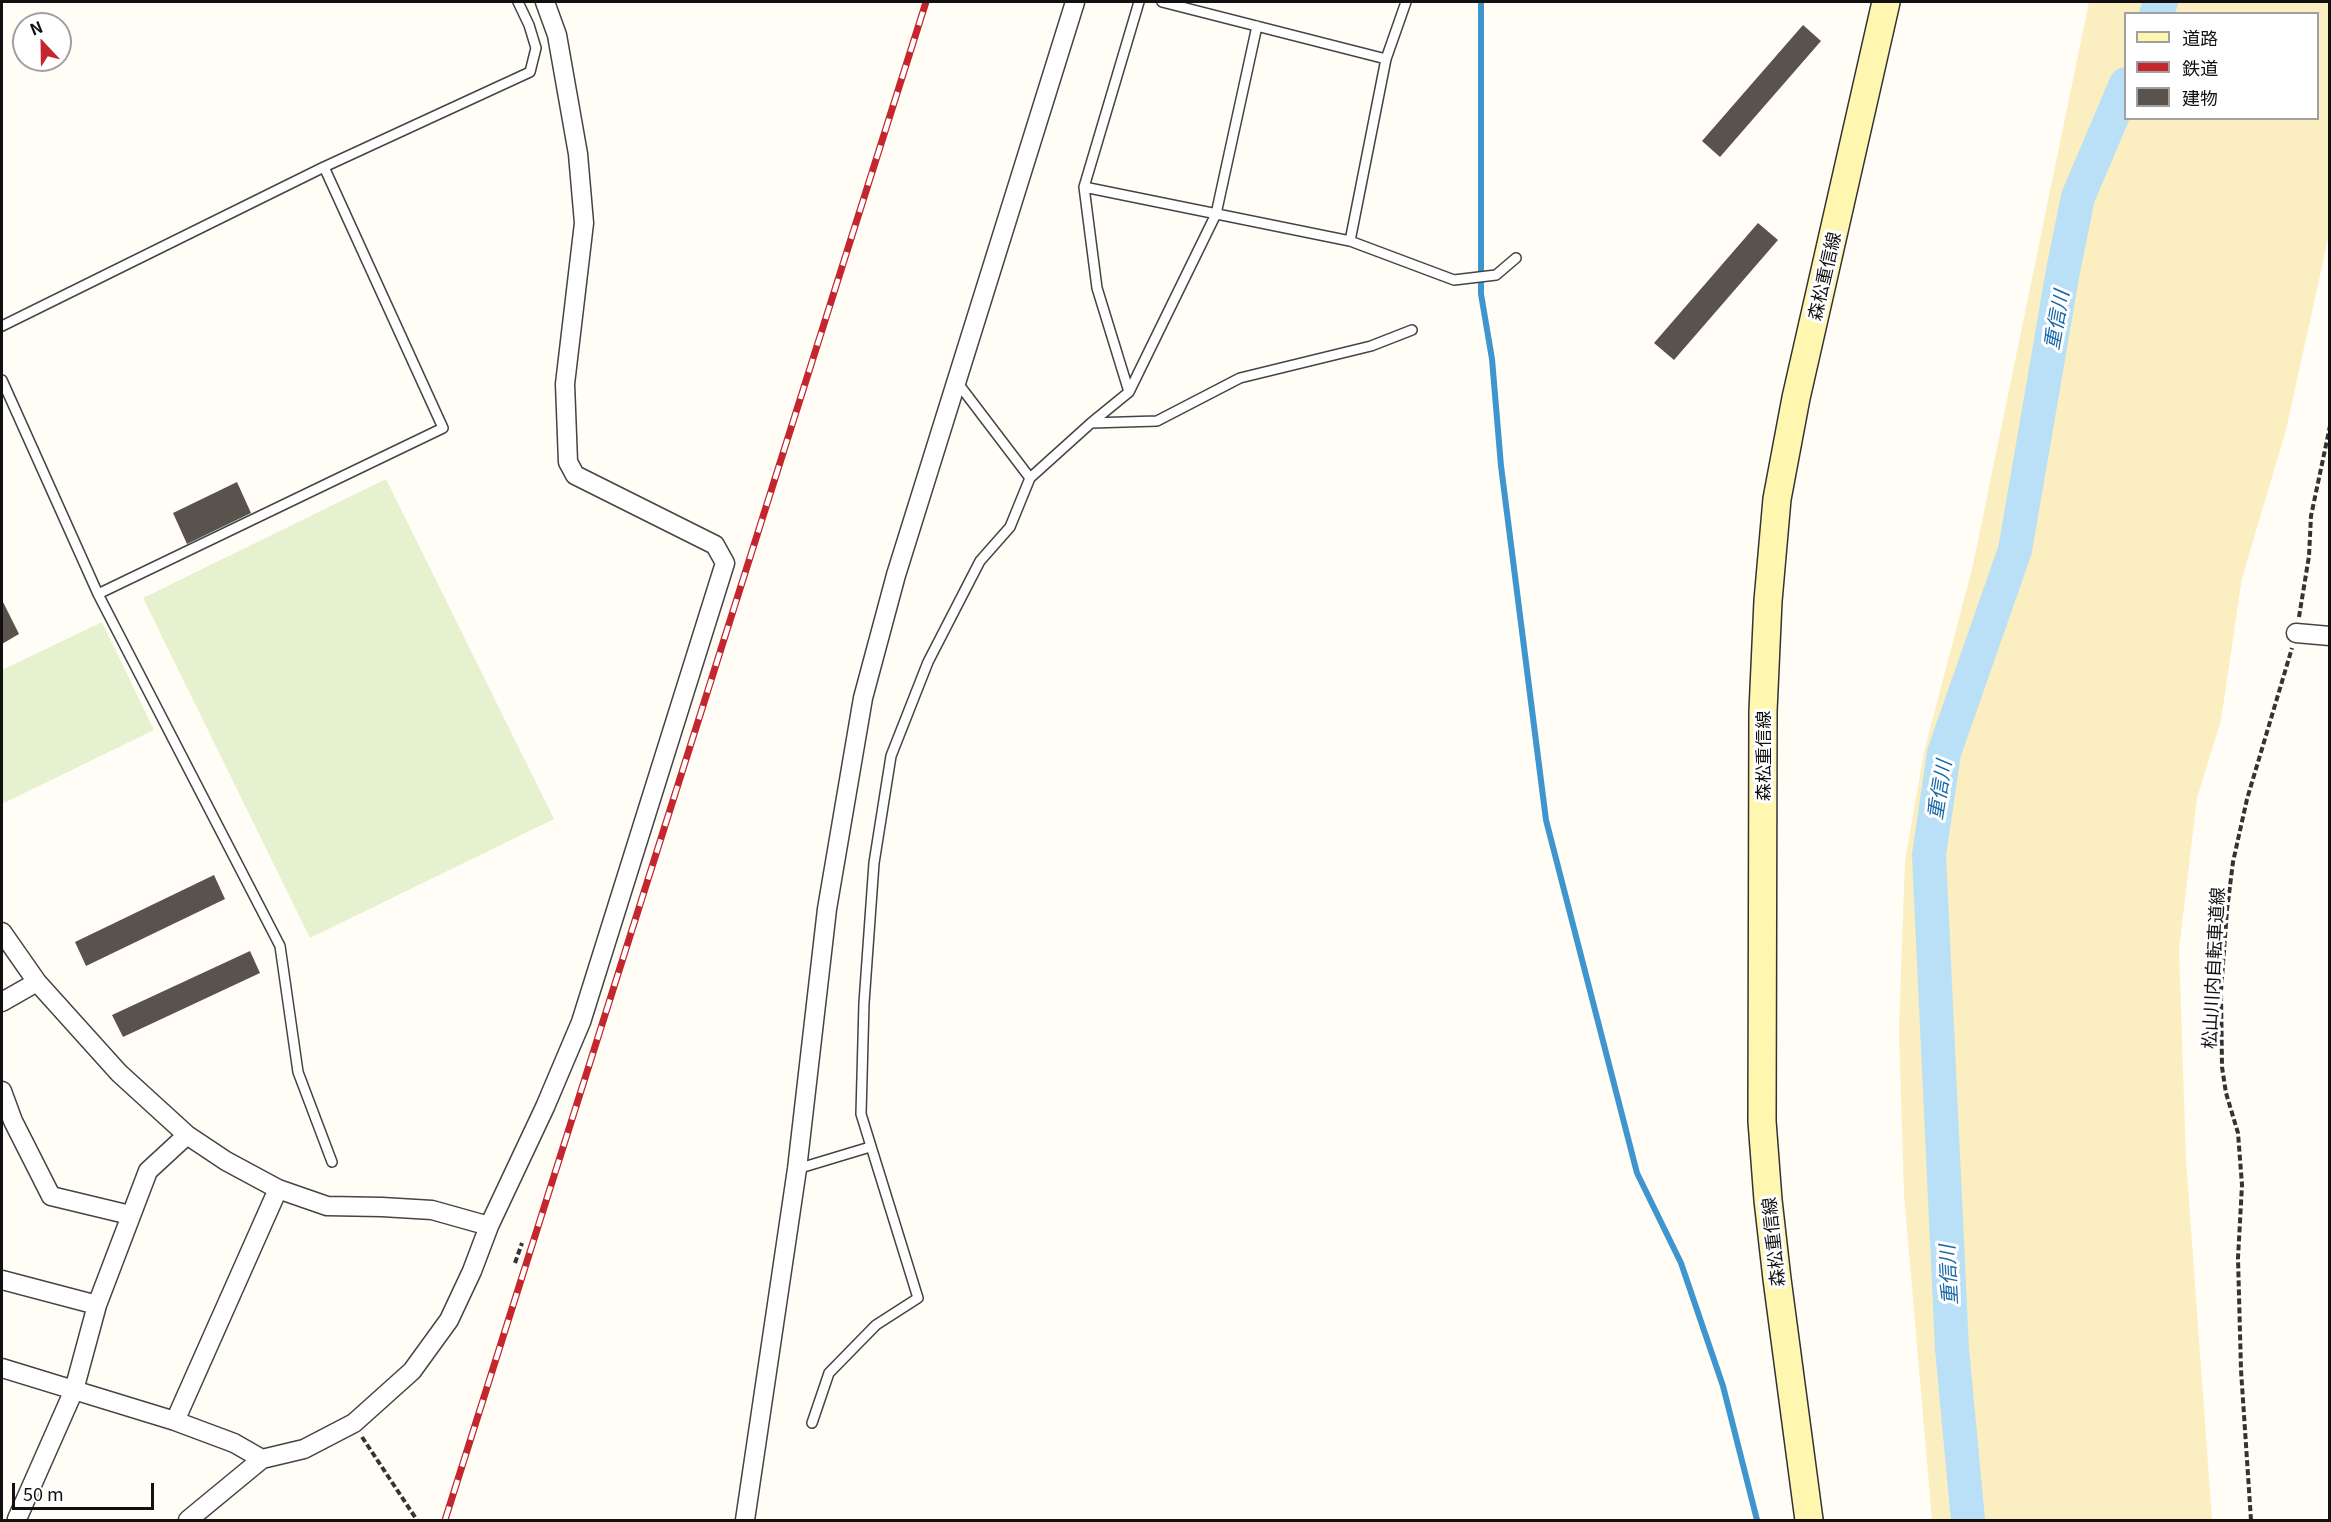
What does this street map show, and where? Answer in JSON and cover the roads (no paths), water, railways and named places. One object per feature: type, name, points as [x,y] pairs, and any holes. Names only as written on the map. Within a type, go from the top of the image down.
[{"type":"main road","name":"森松重信線","points":[[1809,1521],[1775,1268],[1762,1121],[1763,711],[1768,601],[1777,499],[1796,398],[1886,2]]},
{"type":"street","points":[[188,1521],[262,1459],[304,1449],[354,1423],[412,1371],[449,1320],[581,1022],[725,563],[715,545],[575,475],[568,462],[565,384],[584,223],[578,154],[557,35],[545,2]]},
{"type":"street","points":[[745,1521],[797,1169],[827,909],[863,698],[896,575],[1075,2]]},
{"type":"street","points":[[2296,633],[2330,636]]},
{"type":"street","points":[[2,932],[37,982],[119,1073],[187,1136],[226,1161],[278,1189],[327,1206],[432,1210],[489,1226]]},
{"type":"street","points":[[2,1002],[37,982]]},
{"type":"street","points":[[2,1091],[7,1124],[51,1196],[130,1215]]},
{"type":"street","points":[[13,1519],[74,1390],[97,1305],[148,1171],[187,1136]]},
{"type":"street","points":[[175,1421],[278,1189]]},
{"type":"street","points":[[2,1280],[97,1305]]},
{"type":"street","points":[[2,1368],[175,1421],[234,1443],[262,1459]]},
{"type":"lane","points":[[2,326],[324,167],[530,72],[536,48],[529,25],[518,2]]},
{"type":"lane","points":[[1129,392],[1097,288],[1084,187],[1139,2]]},
{"type":"lane","points":[[1162,2],[1386,59]]},
{"type":"lane","points":[[1350,241],[1386,59],[1406,2]]},
{"type":"lane","points":[[812,1423],[829,1373],[876,1325],[918,1298],[861,1114],[864,1003],[874,863],[891,756],[928,662],[980,561],[1010,527],[1030,478],[1090,423],[1129,392],[1216,214],[1257,26]]},
{"type":"lane","points":[[98,594],[443,428],[324,167]]},
{"type":"lane","points":[[1084,187],[1350,241],[1454,280],[1496,275],[1516,258]]},
{"type":"lane","points":[[1090,423],[1157,422],[1240,378],[1371,346],[1412,330]]},
{"type":"lane","points":[[2,380],[98,594],[280,946],[298,1072],[332,1162]]},
{"type":"lane","points":[[957,382],[1030,478]]},
{"type":"lane","points":[[797,1169],[870,1148]]},
{"type":"waterway","points":[[1481,2],[1481,294],[1492,359],[1501,466],[1546,820],[1637,1173],[1681,1263],[1723,1386],[1757,1520]]},
{"type":"waterway","name":"重信川","points":[[2157,12],[2161,2]]},
{"type":"waterway","name":"重信川","points":[[1968,1520],[1952,1349],[1929,855],[1944,753],[2015,550],[2078,197],[2124,89]]},
{"type":"railway","points":[[445,1520],[926,2]]}]
